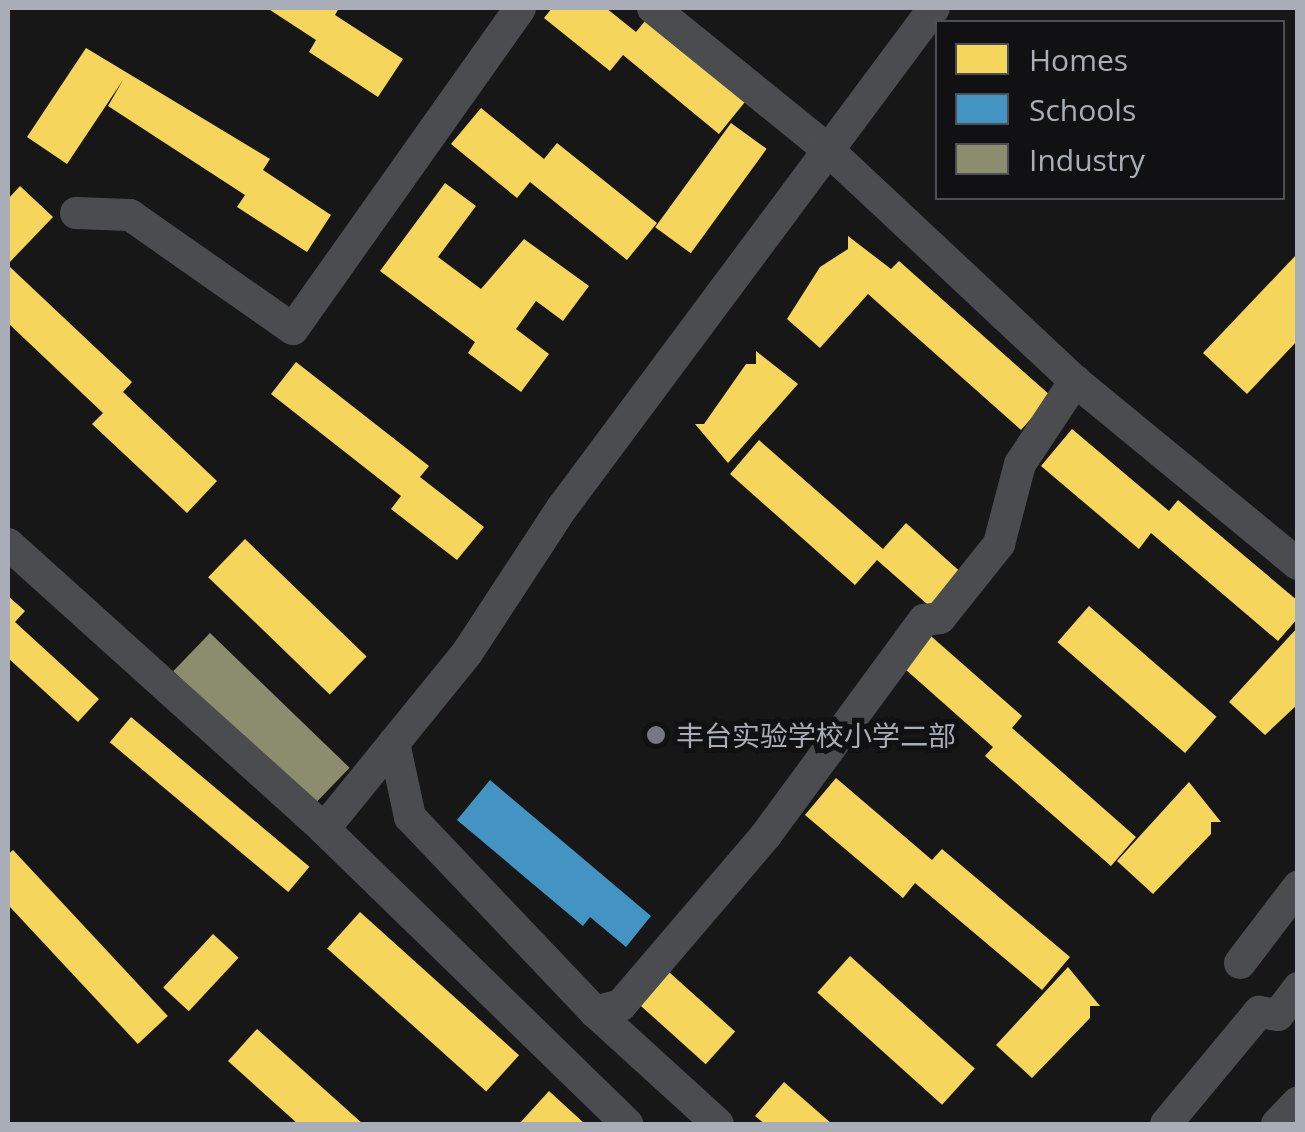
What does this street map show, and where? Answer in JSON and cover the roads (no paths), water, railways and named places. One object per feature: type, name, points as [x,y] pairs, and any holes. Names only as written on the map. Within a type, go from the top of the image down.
[{"type":"street","points":[[76,212],[130,215],[293,329],[520,8]]},
{"type":"street","points":[[654,8],[827,149],[1075,381],[1298,564]]},
{"type":"street","points":[[324,829],[394,743],[934,8]]},
{"type":"street","points":[[595,1012],[620,1005],[766,834],[924,620],[940,618],[999,544],[1020,464],[1075,381]]},
{"type":"street","points":[[8,544],[324,829],[627,1124]]},
{"type":"street","points":[[394,743],[410,816],[595,1012],[718,1124]]},
{"type":"street","points":[[1240,963],[1298,887]]},
{"type":"street","points":[[1166,1124],[1259,1012],[1278,1014],[1298,988]]},
{"type":"street","points":[[1277,1124],[1298,1102]]},
{"type":"place","name":"丰台实验学校小学二部","points":[[656,735]]}]
